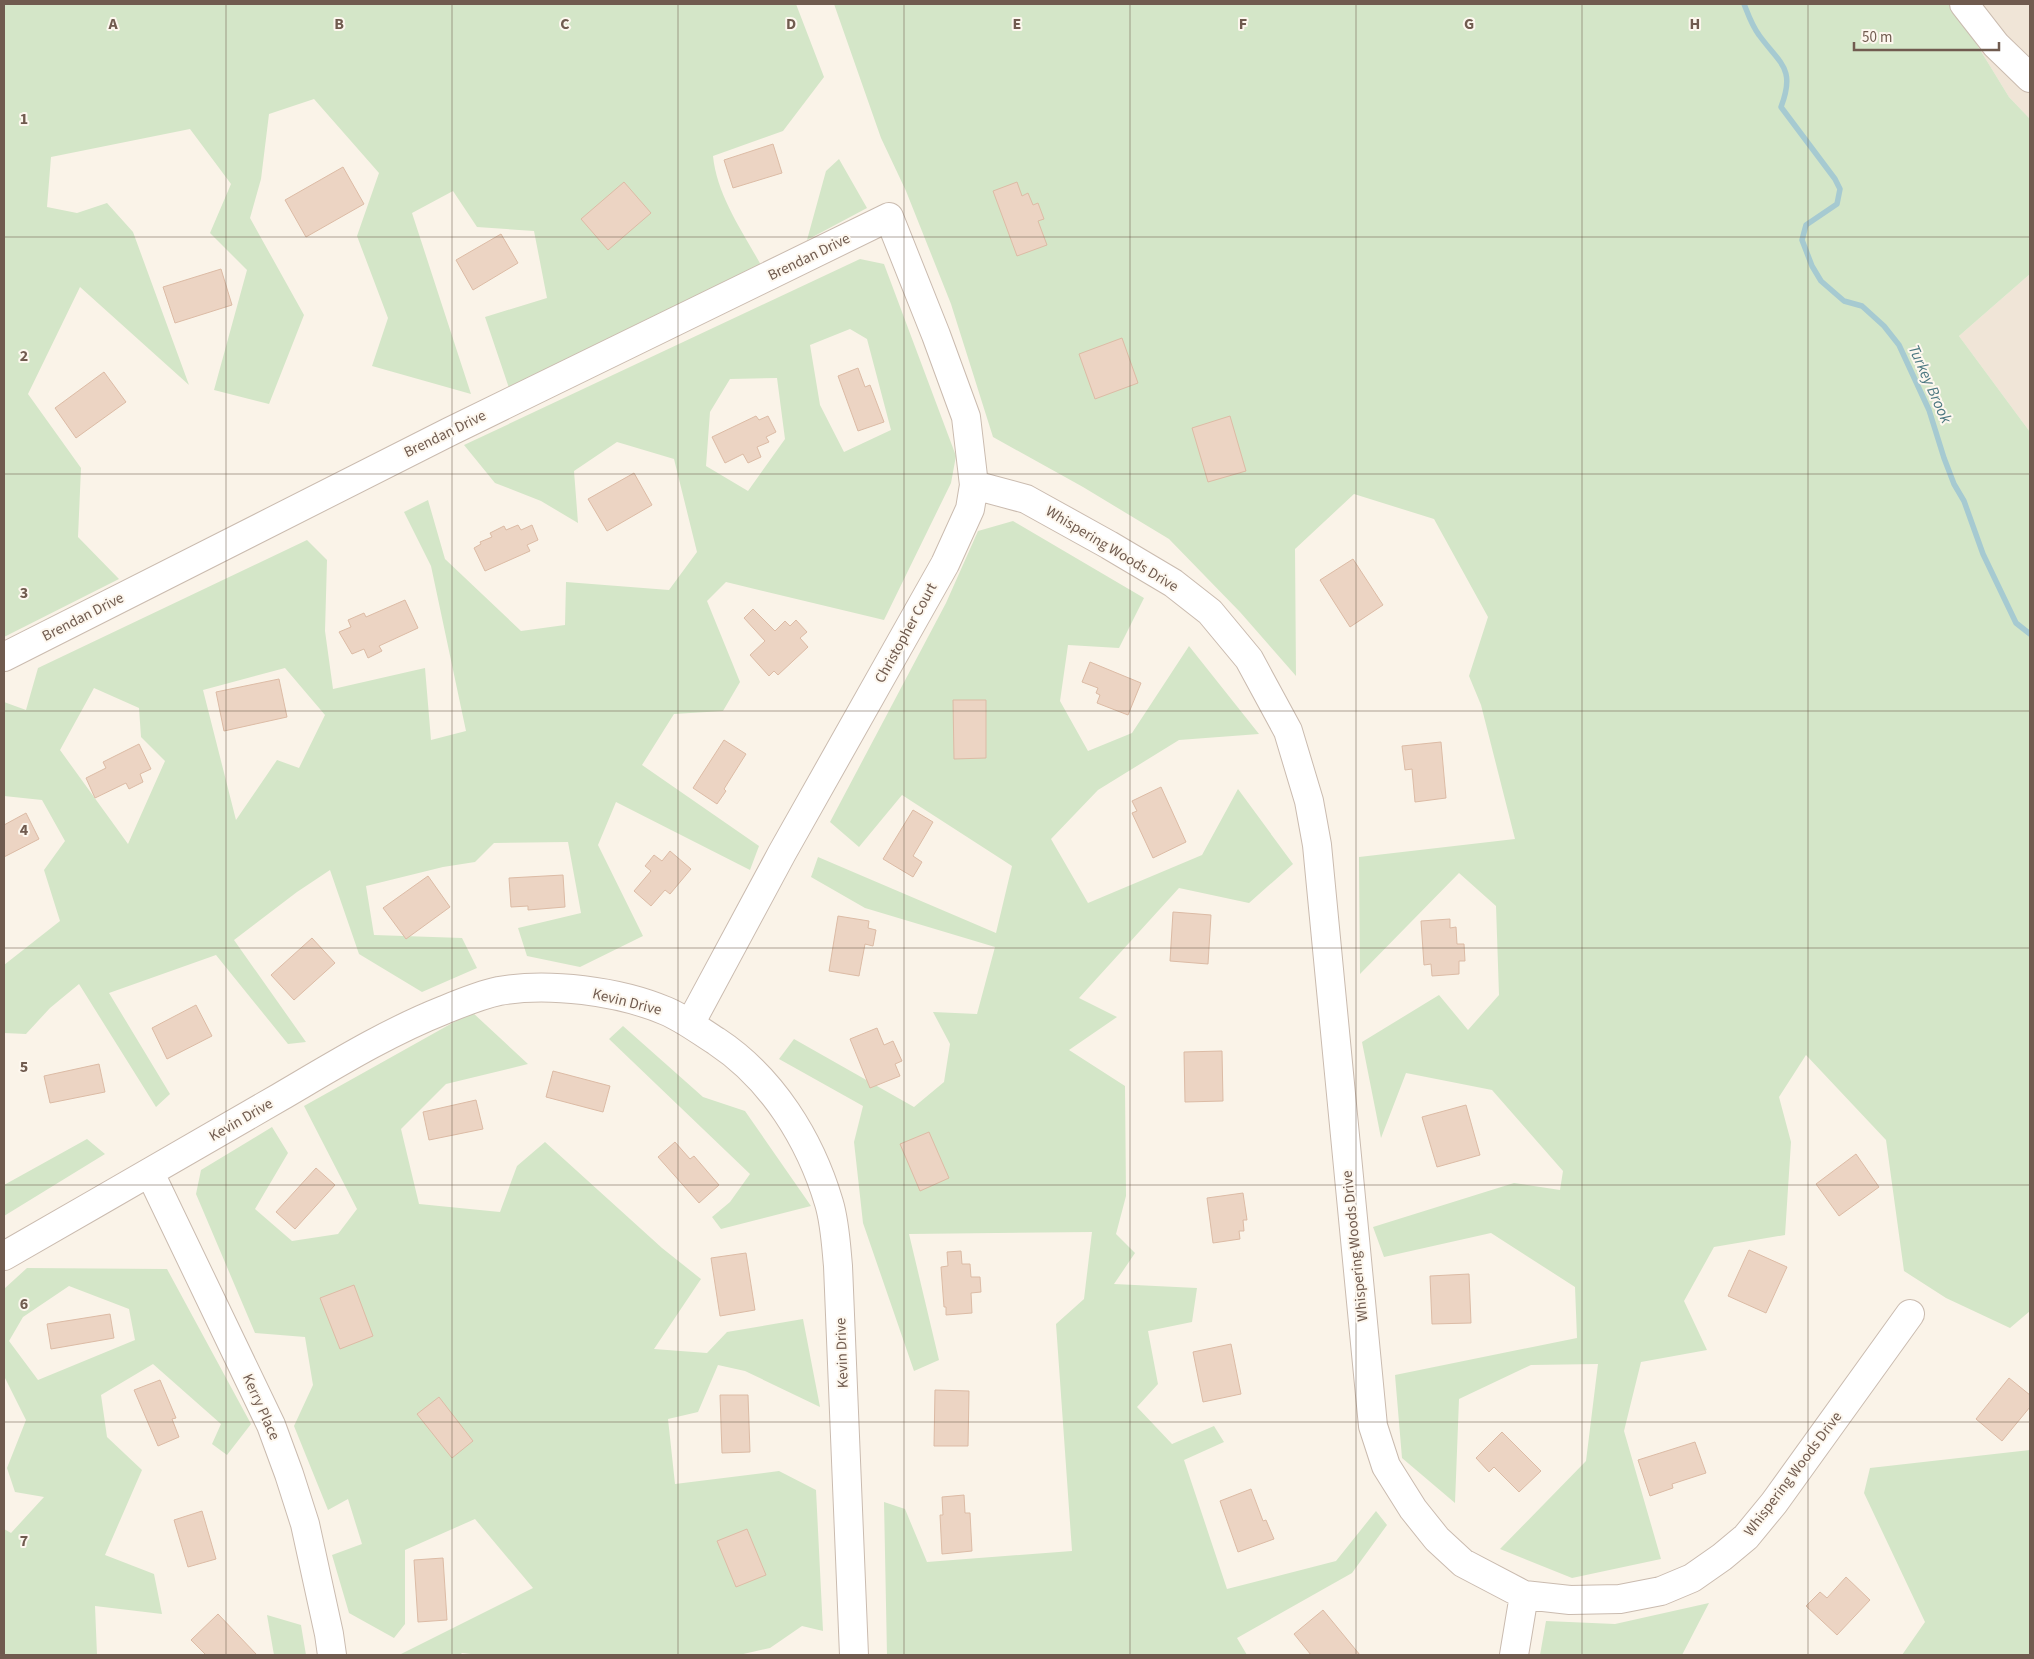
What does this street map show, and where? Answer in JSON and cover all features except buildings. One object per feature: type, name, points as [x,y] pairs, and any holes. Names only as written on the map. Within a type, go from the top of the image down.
[{"type":"street","points":[[1964,4],[1968,12],[1996,45],[2030,78]]},
{"type":"street","name":"Christopher Court","points":[[690,1024],[782,853],[945,564],[970,509],[974,486],[966,417],[936,335],[889,218]]},
{"type":"street","name":"Brendan Drive","points":[[4,657],[450,432],[889,218]]},
{"type":"street","name":"Whispering Woods Drive","points":[[974,486],[1026,499],[1109,544],[1173,584],[1210,612],[1249,659],[1288,731],[1309,801],[1317,845],[1374,1426],[1386,1466],[1413,1509],[1437,1539],[1463,1563],[1524,1595],[1570,1600],[1620,1598],[1661,1591],[1692,1578],[1746,1537],[1774,1503],[1910,1314]]},
{"type":"street","name":"Kevin Drive","points":[[4,1256],[336,1064],[416,1022],[465,1001],[498,992],[537,988],[574,989],[624,998],[666,1011],[690,1024],[732,1052],[764,1084],[791,1117],[807,1144],[830,1204],[835,1230],[838,1266],[854,1655]]},
{"type":"street","name":"Kerry Place","points":[[150,1173],[271,1425],[290,1474],[305,1524],[332,1655]]},
{"type":"street","points":[[1514,1655],[1524,1595]]},
{"type":"shaded area","points":[[1952,4],[2030,4],[2030,119],[2009,97]]},
{"type":"shaded area","points":[[2030,274],[2030,432],[1959,336]]},
{"type":"green space","points":[[4,4],[796,4],[824,77],[783,131],[713,156],[715,171],[725,199],[762,267],[509,388],[485,317],[547,298],[534,231],[477,227],[453,191],[412,213],[471,394],[372,366],[388,318],[357,236],[379,173],[314,99],[269,114],[261,179],[250,218],[304,315],[269,404],[214,390],[247,270],[210,233],[231,184],[190,129],[51,157],[47,207],[77,213],[107,203],[133,232],[189,385],[80,287],[28,394],[81,468],[78,537],[119,579],[4,637]]},
{"type":"green space","points":[[834,4],[1952,4],[2009,97],[2030,119],[2030,274],[1959,336],[2030,432],[2030,1311],[2010,1328],[1946,1298],[1904,1271],[1886,1140],[1806,1055],[1779,1097],[1791,1142],[1785,1235],[1714,1247],[1684,1301],[1707,1350],[1641,1362],[1624,1431],[1661,1559],[1572,1578],[1500,1549],[1586,1461],[1598,1364],[1531,1365],[1459,1399],[1455,1503],[1402,1458],[1395,1375],[1577,1338],[1575,1287],[1491,1233],[1384,1257],[1373,1227],[1514,1183],[1560,1190],[1563,1171],[1492,1090],[1406,1073],[1381,1138],[1362,1042],[1439,995],[1468,1030],[1499,995],[1496,906],[1459,873],[1360,974],[1359,857],[1515,839],[1481,705],[1469,676],[1488,617],[1434,519],[1354,494],[1295,549],[1296,676],[1240,612],[1169,539],[1083,487],[993,437],[951,304],[906,191],[881,138]]},
{"type":"green space","points":[[839,159],[867,208],[807,240],[826,171]]},
{"type":"green space","points":[[860,259],[884,264],[956,456],[951,483],[884,620],[726,582],[707,601],[740,682],[723,711],[674,714],[642,765],[759,846],[750,870],[616,802],[598,845],[643,936],[580,967],[527,956],[518,928],[581,913],[568,842],[494,843],[475,862],[443,867],[366,886],[374,935],[462,938],[477,968],[422,992],[359,954],[330,870],[297,892],[234,940],[306,1042],[288,1044],[216,955],[109,993],[170,1094],[156,1107],[79,984],[50,1008],[26,1034],[4,1033],[4,965],[60,921],[44,870],[65,841],[42,800],[4,796],[4,702],[26,710],[38,668],[307,540],[327,560],[325,631],[333,689],[425,668],[431,740],[466,731],[431,566],[404,512],[428,500],[445,559],[521,631],[565,625],[566,582],[669,590],[697,552],[674,459],[617,442],[574,471],[578,523],[541,501],[495,483],[464,445]],"holes":[[[850,329],[867,339],[891,430],[844,452],[820,405],[810,345]],[[777,378],[785,439],[748,491],[706,466],[710,412],[730,379]],[[285,668],[325,715],[299,768],[277,760],[236,820],[203,690]],[[94,688],[139,708],[141,737],[165,761],[128,844],[60,750]]]},
{"type":"green space","points":[[1013,521],[1144,598],[1119,648],[1068,645],[1060,701],[1088,751],[1132,733],[1189,646],[1259,734],[1179,740],[1098,790],[1051,839],[1088,903],[1202,855],[1238,789],[1293,864],[1249,903],[1179,888],[1079,998],[1117,1017],[1069,1050],[1125,1086],[1126,1196],[1116,1234],[1135,1253],[1114,1284],[1197,1288],[1192,1322],[1148,1331],[1158,1384],[1137,1407],[1172,1444],[1214,1426],[1224,1442],[1184,1460],[1227,1589],[1336,1561],[1376,1511],[1387,1525],[1352,1573],[1237,1638],[1247,1655],[887,1655],[884,1502],[905,1509],[927,1562],[1072,1551],[1056,1324],[1084,1299],[1092,1232],[909,1234],[939,1360],[914,1371],[863,1223],[854,1142],[863,1106],[779,1059],[794,1039],[914,1107],[944,1082],[950,1044],[933,1012],[977,1014],[995,947],[865,908],[811,877],[818,857],[996,933],[1012,866],[902,795],[859,847],[830,822],[946,603],[978,531]]},
{"type":"green space","points":[[472,1012],[528,1064],[446,1084],[401,1129],[419,1204],[500,1212],[517,1166],[545,1142],[662,1248],[701,1279],[654,1349],[707,1353],[727,1332],[803,1319],[820,1407],[745,1371],[718,1365],[698,1412],[668,1419],[675,1484],[779,1471],[816,1490],[823,1631],[802,1626],[770,1648],[739,1655],[480,1655],[462,1653],[460,1655],[399,1655],[533,1588],[475,1519],[405,1550],[405,1624],[394,1638],[349,1613],[332,1555],[362,1544],[348,1499],[328,1510],[294,1426],[313,1385],[305,1337],[255,1333],[196,1194],[201,1170],[272,1127],[288,1153],[255,1209],[292,1241],[338,1234],[357,1209],[304,1106]]},
{"type":"green space","points":[[623,1026],[703,1097],[745,1111],[811,1206],[721,1229],[712,1217],[730,1202],[750,1174],[609,1039]]},
{"type":"green space","points":[[87,1139],[105,1154],[4,1216],[4,1185]]},
{"type":"green space","points":[[27,1268],[167,1269],[251,1424],[227,1455],[212,1444],[221,1424],[153,1364],[101,1395],[107,1437],[142,1470],[105,1555],[154,1574],[162,1614],[95,1606],[97,1655],[4,1655],[4,1529],[11,1533],[44,1497],[15,1492],[7,1468],[26,1420],[4,1376],[4,1289]],"holes":[[[69,1286],[129,1309],[135,1340],[38,1380],[9,1341],[23,1317]]]},
{"type":"green space","points":[[2030,1450],[2030,1655],[1902,1655],[1925,1622],[1864,1493],[1870,1468]]},
{"type":"green space","points":[[1709,1603],[1682,1655],[1540,1655],[1546,1621],[1615,1624]]},
{"type":"green space","points":[[267,1615],[301,1625],[306,1655],[274,1655]]},
{"type":"waterway","name":"Turkey Brook","points":[[1744,4],[1750,20],[1779,60],[1786,75],[1787,83],[1781,107],[1835,179],[1840,189],[1837,204],[1806,225],[1802,240],[1812,266],[1821,281],[1844,301],[1862,306],[1884,326],[1899,345],[1929,410],[1944,458],[1954,484],[1964,501],[1983,554],[2016,623],[2030,634]]}]
